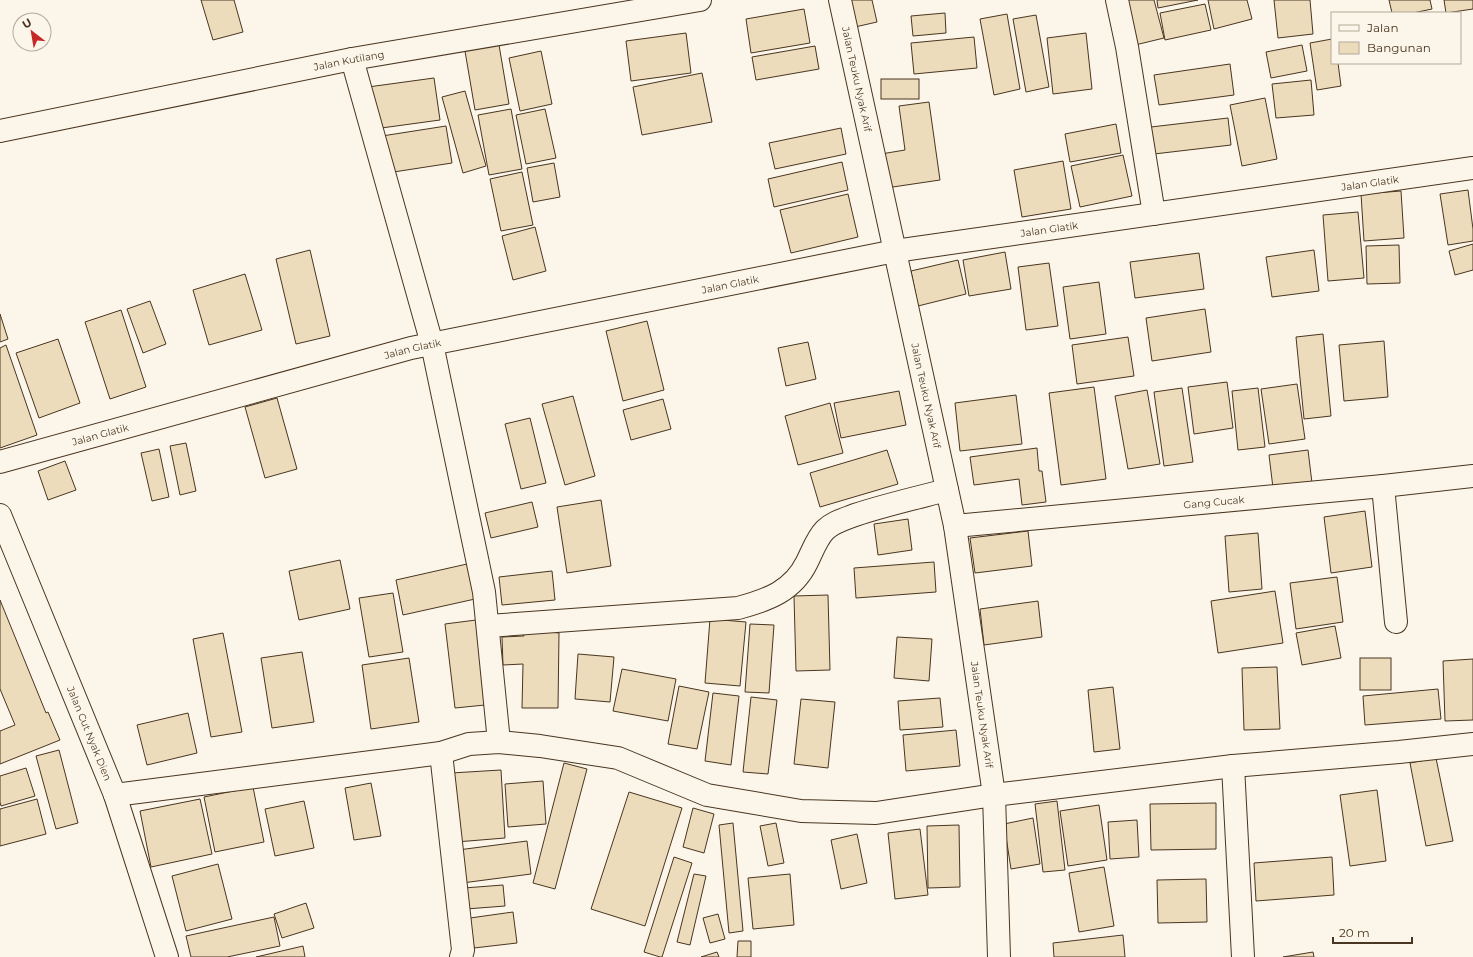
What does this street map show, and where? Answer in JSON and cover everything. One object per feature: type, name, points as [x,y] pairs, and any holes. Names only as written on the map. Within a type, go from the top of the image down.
[{"type":"street","name":"Jalan Kutilang","points":[[0,131],[352,59],[700,0]]},
{"type":"street","name":"Jalan Teuku Nyak Arif","points":[[840,0],[955,526],[994,796],[999,957]]},
{"type":"street","points":[[1117,0],[1154,214]]},
{"type":"street","points":[[352,59],[432,344],[484,592],[499,742]]},
{"type":"street","name":"Jalan Glatik","points":[[0,462],[411,348],[895,251],[1473,168]]},
{"type":"street","name":"Gang Cucak","points":[[955,526],[1383,486],[1473,476]]},
{"type":"street","points":[[1383,486],[1396,622]]},
{"type":"street","points":[[488,626],[738,608],[757,603],[771,597],[797,579],[825,530],[839,521],[872,509],[947,490]]},
{"type":"street","name":"Jalan Cut Nyak Dien","points":[[0,515],[115,795],[167,957]]},
{"type":"street","points":[[115,795],[440,753],[469,744],[499,742],[540,746],[618,758],[707,795],[800,811],[876,813],[994,796],[1233,766],[1399,752],[1473,744]]},
{"type":"street","points":[[440,753],[464,950],[461,957]]},
{"type":"street","points":[[1233,766],[1244,957]]},
{"type":"building","points":[[201,0],[234,0],[243,32],[213,40]]},
{"type":"building","points":[[849,0],[872,0],[877,22],[855,27]]},
{"type":"building","points":[[1120,0],[1154,0],[1164,38],[1131,46]]},
{"type":"building","points":[[1157,0],[1198,0],[1158,8]]},
{"type":"building","points":[[1208,0],[1247,0],[1252,19],[1214,29]]},
{"type":"building","points":[[1274,0],[1310,0],[1313,34],[1278,38]]},
{"type":"building","points":[[1389,0],[1430,0],[1432,9],[1418,12],[1392,12]]},
{"type":"building","points":[[1444,0],[1473,0],[1473,9],[1446,12]]},
{"type":"building","points":[[1205,4],[1211,30],[1165,40],[1160,13]]},
{"type":"building","points":[[804,9],[810,43],[751,53],[746,19]]},
{"type":"building","points":[[945,13],[946,33],[913,36],[911,16]]},
{"type":"building","points":[[1007,14],[1020,89],[994,95],[980,19]]},
{"type":"building","points":[[1036,15],[1049,87],[1026,92],[1013,19]]},
{"type":"building","points":[[686,33],[691,73],[631,81],[626,41]]},
{"type":"building","points":[[1086,33],[1092,89],[1053,94],[1047,38]]},
{"type":"building","points":[[974,37],[977,68],[914,74],[911,43]]},
{"type":"building","points":[[1331,39],[1331,64],[1338,64],[1341,86],[1317,90],[1310,43]]},
{"type":"building","points":[[499,45],[509,104],[475,110],[465,51]]},
{"type":"building","points":[[1302,45],[1307,71],[1271,78],[1266,52]]},
{"type":"building","points":[[815,46],[819,69],[756,80],[752,57]]},
{"type":"building","points":[[541,51],[552,104],[520,111],[509,58]]},
{"type":"building","points":[[1230,64],[1234,95],[1159,105],[1154,75]]},
{"type":"building","points":[[702,73],[712,122],[642,135],[633,87]]},
{"type":"building","points":[[434,78],[440,120],[374,129],[368,87]]},
{"type":"building","points":[[881,79],[919,79],[919,99],[881,99]]},
{"type":"building","points":[[1311,80],[1314,115],[1276,118],[1272,84]]},
{"type":"building","points":[[465,91],[486,166],[463,173],[442,97]]},
{"type":"building","points":[[1265,98],[1277,159],[1242,166],[1230,105]]},
{"type":"building","points":[[929,102],[940,180],[886,188],[881,154],[905,150],[899,106]]},
{"type":"building","points":[[511,109],[522,169],[489,175],[478,115]]},
{"type":"building","points":[[545,109],[556,158],[526,164],[516,115]]},
{"type":"building","points":[[1228,118],[1231,145],[1154,154],[1151,127]]},
{"type":"building","points":[[1116,124],[1121,153],[1070,162],[1065,134]]},
{"type":"building","points":[[446,126],[452,163],[387,173],[382,136]]},
{"type":"building","points":[[841,128],[846,154],[775,169],[769,143]]},
{"type":"building","points":[[1123,155],[1132,196],[1080,207],[1071,166]]},
{"type":"building","points":[[1063,161],[1071,209],[1022,217],[1014,170]]},
{"type":"building","points":[[842,162],[848,190],[774,207],[768,179]]},
{"type":"building","points":[[554,163],[560,197],[533,202],[527,168]]},
{"type":"building","points":[[522,172],[533,225],[501,231],[490,179]]},
{"type":"building","points":[[1468,190],[1473,241],[1448,245],[1440,194]]},
{"type":"building","points":[[1401,191],[1404,238],[1364,241],[1361,194]]},
{"type":"building","points":[[848,194],[858,237],[791,253],[780,210]]},
{"type":"building","points":[[1358,212],[1364,278],[1328,281],[1323,215]]},
{"type":"building","points":[[535,227],[546,271],[513,280],[502,236]]},
{"type":"building","points":[[1473,244],[1473,270],[1455,275],[1449,251]]},
{"type":"building","points":[[1399,245],[1400,283],[1367,284],[1366,246]]},
{"type":"building","points":[[310,250],[330,336],[296,344],[276,259]]},
{"type":"building","points":[[1314,250],[1319,291],[1272,297],[1266,257]]},
{"type":"building","points":[[1005,252],[1011,289],[969,296],[963,260]]},
{"type":"building","points":[[1199,253],[1204,289],[1135,298],[1130,262]]},
{"type":"building","points":[[958,260],[966,294],[918,306],[911,271]]},
{"type":"building","points":[[1049,263],[1058,326],[1026,330],[1018,267]]},
{"type":"building","points":[[245,274],[262,330],[209,345],[193,290]]},
{"type":"building","points":[[1099,282],[1106,334],[1070,339],[1063,287]]},
{"type":"building","points":[[150,301],[166,344],[143,353],[127,309]]},
{"type":"building","points":[[1205,309],[1211,352],[1152,361],[1146,318]]},
{"type":"building","points":[[121,310],[146,387],[110,399],[85,322]]},
{"type":"building","points":[[0,314],[8,339],[0,342]]},
{"type":"building","points":[[647,321],[664,390],[623,401],[606,331]]},
{"type":"building","points":[[1323,334],[1331,416],[1304,419],[1296,337]]},
{"type":"building","points":[[1128,337],[1134,376],[1077,384],[1072,345]]},
{"type":"building","points":[[58,339],[80,403],[39,418],[16,353]]},
{"type":"building","points":[[1384,341],[1388,397],[1344,401],[1339,345]]},
{"type":"building","points":[[808,342],[816,379],[786,386],[778,348]]},
{"type":"building","points":[[6,345],[37,435],[0,448],[0,348]]},
{"type":"building","points":[[1227,382],[1233,428],[1194,434],[1188,387]]},
{"type":"building","points":[[1297,384],[1305,439],[1269,444],[1261,389]]},
{"type":"building","points":[[1094,387],[1106,479],[1061,485],[1049,393]]},
{"type":"building","points":[[1182,388],[1193,462],[1164,466],[1154,392]]},
{"type":"building","points":[[1258,388],[1265,447],[1238,450],[1232,391]]},
{"type":"building","points":[[1147,390],[1160,464],[1128,469],[1115,396]]},
{"type":"building","points":[[899,391],[906,425],[841,438],[834,403]]},
{"type":"building","points":[[1016,395],[1022,444],[960,451],[955,403]]},
{"type":"building","points":[[573,396],[595,476],[565,485],[542,404]]},
{"type":"building","points":[[277,398],[297,469],[265,478],[245,407]]},
{"type":"building","points":[[663,399],[671,429],[631,440],[623,410]]},
{"type":"building","points":[[830,403],[843,453],[798,465],[785,416]]},
{"type":"building","points":[[530,418],[546,483],[521,489],[505,424]]},
{"type":"building","points":[[186,443],[196,491],[180,495],[170,446]]},
{"type":"building","points":[[1037,448],[1039,471],[1042,471],[1046,502],[1022,505],[1019,479],[974,485],[970,457]]},
{"type":"building","points":[[159,449],[169,497],[152,501],[141,453]]},
{"type":"building","points":[[887,450],[898,484],[820,507],[810,473]]},
{"type":"building","points":[[1308,450],[1312,483],[1273,488],[1269,455]]},
{"type":"building","points":[[65,461],[76,490],[48,500],[38,471]]},
{"type":"building","points":[[601,500],[611,566],[567,573],[557,507]]},
{"type":"building","points":[[532,502],[538,527],[491,538],[485,513]]},
{"type":"building","points":[[1365,511],[1372,567],[1331,573],[1324,517]]},
{"type":"building","points":[[908,519],[912,550],[878,555],[874,524]]},
{"type":"building","points":[[1028,531],[1032,566],[975,573],[970,538]]},
{"type":"building","points":[[1258,533],[1262,589],[1229,592],[1225,536]]},
{"type":"building","points":[[340,560],[350,609],[299,620],[289,571]]},
{"type":"building","points":[[934,562],[936,592],[856,598],[854,568]]},
{"type":"building","points":[[467,564],[475,599],[403,615],[396,580]]},
{"type":"building","points":[[552,571],[555,600],[502,605],[499,577]]},
{"type":"building","points":[[1337,577],[1343,622],[1296,629],[1290,583]]},
{"type":"building","points":[[1275,591],[1283,643],[1218,653],[1211,601]]},
{"type":"building","points":[[393,593],[403,652],[369,657],[359,598]]},
{"type":"building","points":[[828,595],[830,670],[796,671],[794,596]]},
{"type":"building","points":[[0,600],[46,713],[48,712],[60,740],[0,764],[0,731],[15,725],[0,689]]},
{"type":"building","points":[[1038,601],[1042,637],[984,645],[980,609]]},
{"type":"building","points":[[710,619],[746,622],[740,686],[705,683]]},
{"type":"building","points":[[476,620],[485,705],[455,708],[445,624]]},
{"type":"building","points":[[750,624],[774,625],[769,693],[745,692]]},
{"type":"building","points":[[1335,626],[1341,658],[1302,665],[1296,633]]},
{"type":"building","points":[[539,631],[559,633],[558,708],[522,708],[523,664],[503,665],[502,637],[524,636],[524,632]]},
{"type":"building","points":[[223,633],[242,732],[211,737],[193,639]]},
{"type":"building","points":[[897,637],[932,639],[929,681],[894,678]]},
{"type":"building","points":[[302,652],[314,722],[272,728],[261,658]]},
{"type":"building","points":[[578,654],[614,657],[610,702],[575,699]]},
{"type":"building","points":[[409,658],[419,722],[371,729],[362,665]]},
{"type":"building","points":[[1360,658],[1391,658],[1391,690],[1360,690]]},
{"type":"building","points":[[1473,659],[1473,720],[1445,721],[1443,661]]},
{"type":"building","points":[[1277,667],[1280,729],[1244,730],[1242,668]]},
{"type":"building","points":[[622,669],[676,679],[668,721],[613,711]]},
{"type":"building","points":[[679,686],[709,692],[697,749],[668,744]]},
{"type":"building","points":[[1113,687],[1120,749],[1094,752],[1088,690]]},
{"type":"building","points":[[1438,689],[1441,719],[1365,725],[1363,696]]},
{"type":"building","points":[[713,693],[739,696],[731,765],[705,761]]},
{"type":"building","points":[[751,697],[777,700],[768,774],[743,772]]},
{"type":"building","points":[[940,698],[943,727],[900,730],[898,701]]},
{"type":"building","points":[[801,699],[835,702],[828,768],[794,764]]},
{"type":"building","points":[[188,713],[197,753],[147,765],[137,725]]},
{"type":"building","points":[[956,730],[960,766],[906,771],[903,735]]},
{"type":"building","points":[[59,750],[78,823],[56,829],[36,756]]},
{"type":"building","points":[[1436,758],[1453,841],[1426,846],[1410,763]]},
{"type":"building","points":[[564,763],[587,769],[555,889],[533,883]]},
{"type":"building","points":[[26,768],[35,796],[1,806],[0,776]]},
{"type":"building","points":[[501,770],[505,838],[456,842],[451,773]]},
{"type":"building","points":[[543,781],[546,824],[508,827],[505,784]]},
{"type":"building","points":[[371,783],[381,836],[354,840],[345,788]]},
{"type":"building","points":[[253,787],[264,842],[215,852],[204,797]]},
{"type":"building","points":[[1377,790],[1386,861],[1350,866],[1340,795]]},
{"type":"building","points":[[629,792],[682,808],[645,926],[591,909]]},
{"type":"building","points":[[37,799],[46,834],[0,846],[0,809]]},
{"type":"building","points":[[200,799],[212,854],[151,867],[140,811]]},
{"type":"building","points":[[304,801],[314,848],[275,856],[265,809]]},
{"type":"building","points":[[1057,801],[1065,870],[1043,872],[1035,804]]},
{"type":"building","points":[[1216,803],[1216,849],[1151,850],[1150,804]]},
{"type":"building","points":[[1099,805],[1107,860],[1068,866],[1060,811]]},
{"type":"building","points":[[693,808],[714,814],[704,853],[683,847]]},
{"type":"building","points":[[1033,818],[1040,864],[1011,869],[1004,824]]},
{"type":"building","points":[[1137,820],[1139,857],[1110,859],[1108,822]]},
{"type":"building","points":[[733,823],[743,931],[729,933],[719,825]]},
{"type":"building","points":[[776,823],[784,863],[768,866],[760,826]]},
{"type":"building","points":[[959,825],[960,887],[928,888],[927,826]]},
{"type":"building","points":[[920,829],[928,895],[895,899],[888,833]]},
{"type":"building","points":[[857,834],[867,883],[841,889],[831,840]]},
{"type":"building","points":[[527,841],[531,874],[462,883],[458,850]]},
{"type":"building","points":[[674,857],[692,863],[662,957],[660,957],[644,952]]},
{"type":"building","points":[[1332,857],[1334,895],[1256,901],[1254,863]]},
{"type":"building","points":[[218,864],[232,919],[186,931],[172,876]]},
{"type":"building","points":[[1104,867],[1114,926],[1079,932],[1069,873]]},
{"type":"building","points":[[694,874],[706,876],[690,945],[677,942]]},
{"type":"building","points":[[790,874],[794,925],[753,929],[748,878]]},
{"type":"building","points":[[1206,879],[1207,922],[1158,923],[1157,880]]},
{"type":"building","points":[[503,885],[505,906],[466,909],[464,888]]},
{"type":"building","points":[[306,903],[314,928],[282,938],[274,914]]},
{"type":"building","points":[[513,912],[517,943],[474,948],[470,918]]},
{"type":"building","points":[[718,914],[725,939],[710,943],[703,918]]},
{"type":"building","points":[[274,917],[280,946],[227,957],[191,957],[186,936]]},
{"type":"building","points":[[1123,935],[1125,957],[1054,957],[1053,943]]},
{"type":"building","points":[[738,941],[751,941],[751,957],[737,957]]},
{"type":"building","points":[[303,946],[305,957],[256,957]]},
{"type":"building","points":[[717,952],[719,957],[701,957]]},
{"type":"building","points":[[1313,952],[1314,957],[1283,957]]}]
